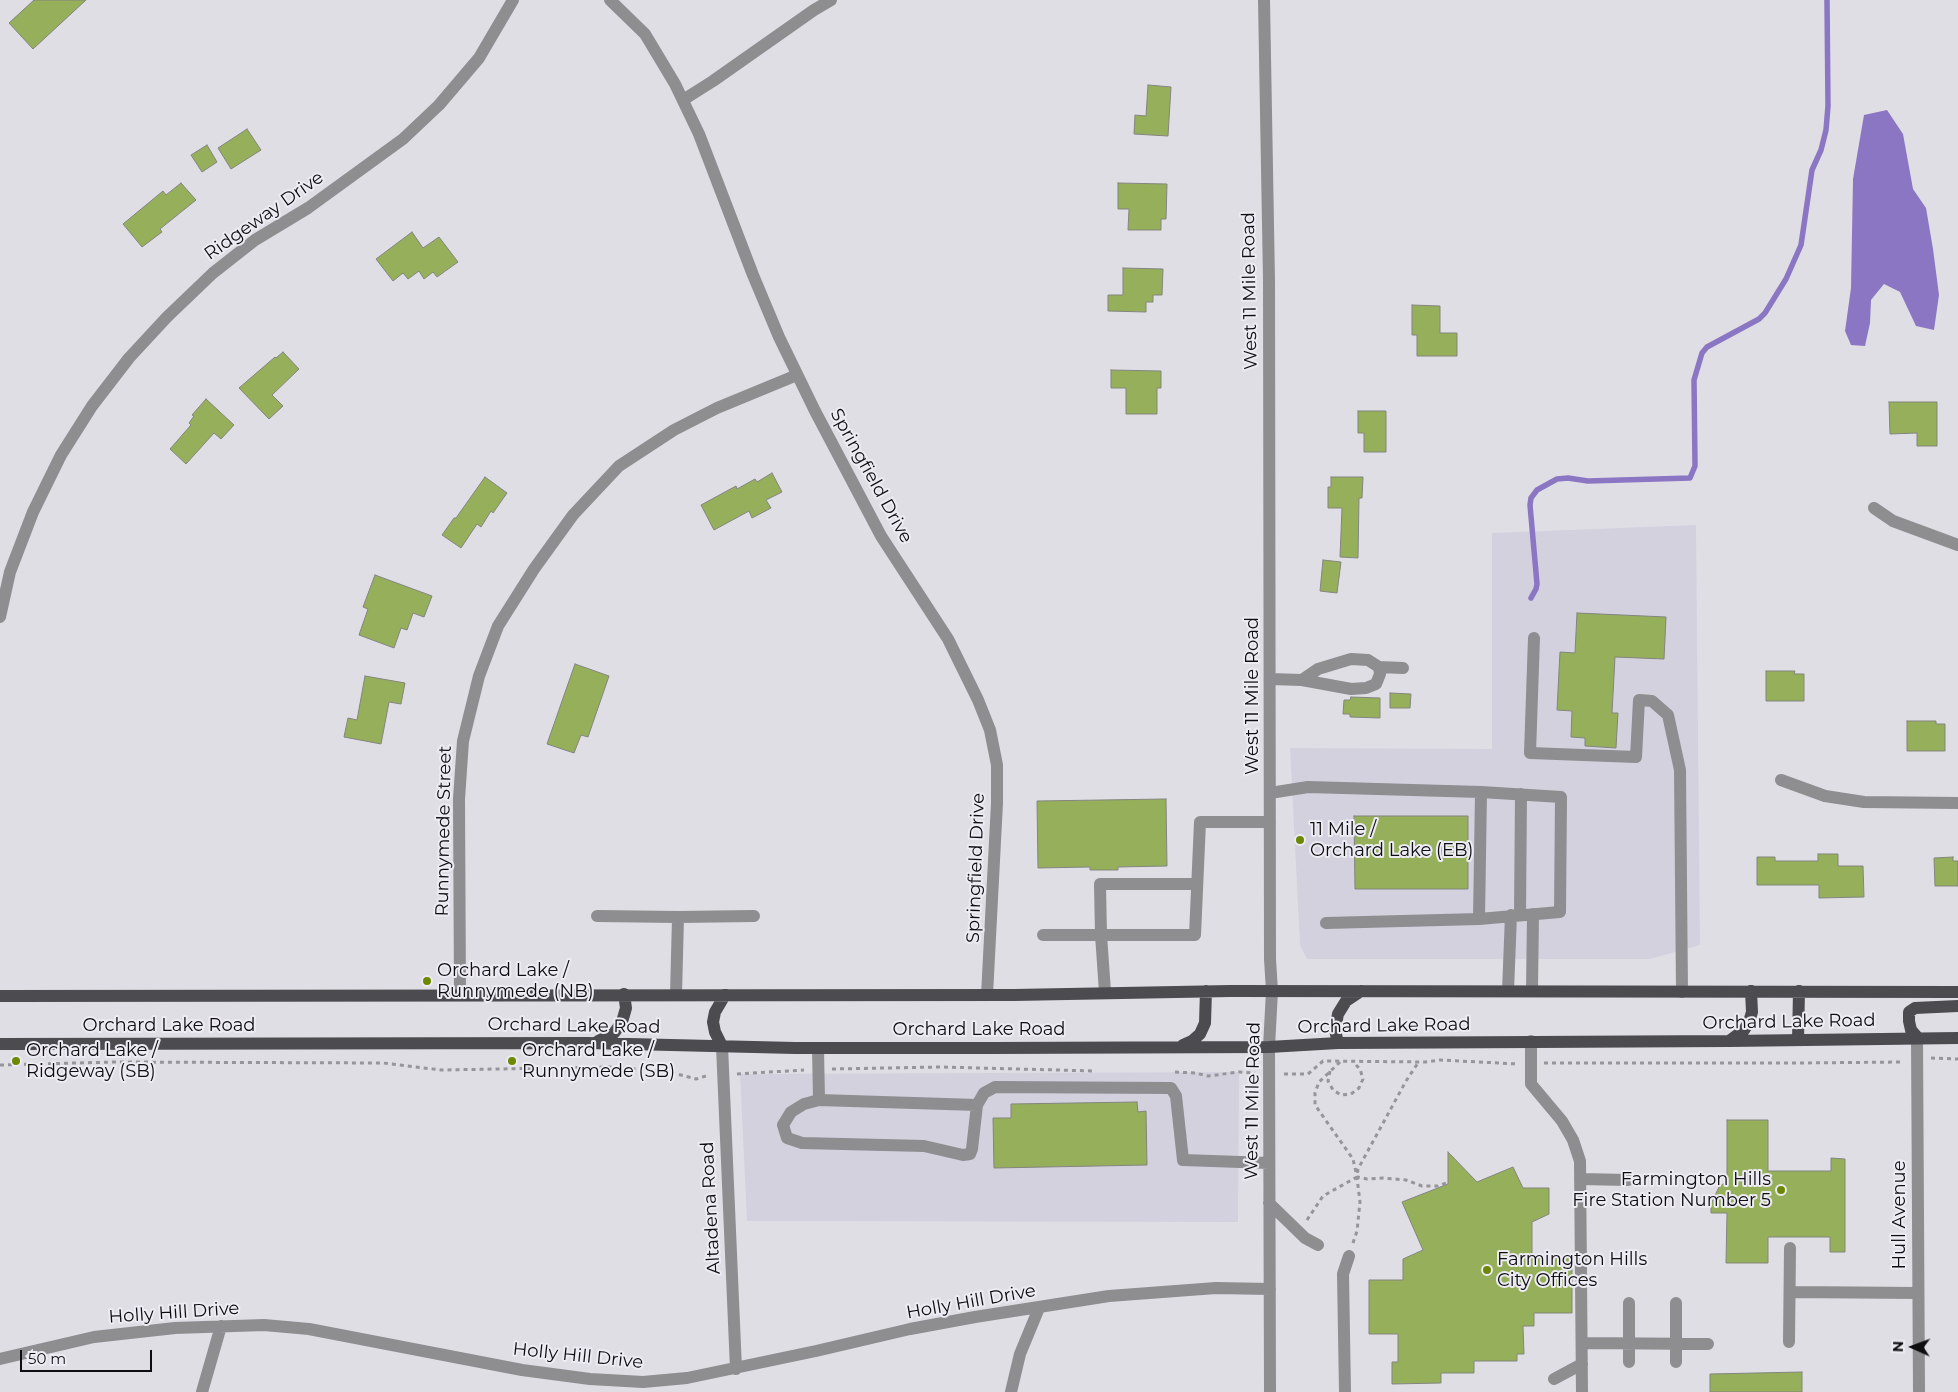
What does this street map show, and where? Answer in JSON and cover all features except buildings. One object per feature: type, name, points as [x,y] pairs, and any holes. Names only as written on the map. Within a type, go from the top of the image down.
[{"type":"main road","name":"Orchard Lake Road","points":[[0,996],[987,995],[1206,991],[1508,990],[1958,992]]},
{"type":"main road","points":[[1180,1046],[1192,1041],[1200,1034],[1205,1023],[1206,991]]},
{"type":"main road","points":[[1338,1043],[1335,1030],[1338,1014],[1346,1001],[1361,991]]},
{"type":"main road","points":[[1729,1041],[1744,1030],[1750,1022],[1752,1012],[1751,991]]},
{"type":"main road","points":[[1798,1040],[1799,991]]},
{"type":"main road","points":[[588,1043],[602,1040],[614,1033],[622,1022],[626,1008],[624,994]]},
{"type":"main road","points":[[722,1046],[715,1032],[713,1022],[715,1012],[725,995]]},
{"type":"main road","points":[[1916,1037],[1911,1030],[1909,1012],[1915,1008],[1958,1006]]},
{"type":"main road","name":"Orchard Lake Road","points":[[0,1044],[588,1043],[818,1048],[1269,1046],[1338,1043],[1958,1038]]},
{"type":"street","name":"Ridgeway Drive","points":[[0,617],[10,572],[33,512],[57,463],[92,406],[129,358],[167,317],[213,273],[255,240],[308,208],[403,139],[438,105],[478,58],[513,0]]},
{"type":"street","name":"Springfield Drive","points":[[610,0],[645,34],[683,100],[699,134],[778,337],[881,536],[948,639],[978,700],[990,730],[997,765],[997,803],[987,995]]},
{"type":"street","points":[[683,100],[831,0]]},
{"type":"street","name":"West 11 Mile Road","points":[[1264,0],[1269,280],[1270,959],[1272,991],[1269,1046],[1270,1392]]},
{"type":"street","name":"Runnymede Street","points":[[460,995],[459,808],[463,741],[479,676],[498,626],[534,569],[573,514],[619,466],[674,430],[717,408],[797,375]]},
{"type":"street","points":[[1874,508],[1894,521],[1958,546]]},
{"type":"street","points":[[1534,638],[1530,753],[1636,757],[1639,700],[1652,701],[1668,715],[1680,770],[1682,992]]},
{"type":"street","points":[[1302,680],[1318,669],[1351,659],[1368,660],[1379,667],[1403,668]]},
{"type":"street","points":[[1270,679],[1302,680],[1351,689],[1366,688],[1376,684],[1380,674],[1379,667]]},
{"type":"street","points":[[1781,780],[1825,796],[1854,800],[1900,803],[1958,803]]},
{"type":"street","points":[[1270,793],[1308,787],[1481,792],[1560,797],[1560,912],[1479,919],[1326,922]]},
{"type":"street","points":[[1479,919],[1481,792]]},
{"type":"street","points":[[1521,794],[1521,914],[1532,990]]},
{"type":"street","points":[[1044,934],[1195,935],[1200,822],[1270,822]]},
{"type":"street","points":[[1105,992],[1100,934],[1100,884],[1197,884]]},
{"type":"street","points":[[1508,990],[1521,914]]},
{"type":"street","points":[[597,916],[754,916]]},
{"type":"street","points":[[676,994],[678,916]]},
{"type":"street","name":"Hull Avenue","points":[[1916,1037],[1919,1392]]},
{"type":"street","points":[[1531,1042],[1531,1084],[1562,1121],[1573,1140],[1580,1161],[1582,1392]]},
{"type":"street","name":"Altadena Road","points":[[722,1046],[736,1369]]},
{"type":"street","points":[[818,1048],[819,1100]]},
{"type":"street","points":[[977,1106],[819,1100],[804,1104],[791,1112],[783,1125],[787,1138],[802,1143],[924,1146],[963,1155],[970,1154],[972,1149],[977,1106],[984,1093],[995,1087],[1171,1088],[1176,1096],[1183,1160],[1269,1163]]},
{"type":"street","points":[[1580,1180],[1628,1180]]},
{"type":"street","points":[[1269,1203],[1305,1238],[1318,1245]]},
{"type":"street","points":[[1789,1342],[1790,1248]]},
{"type":"street","points":[[1345,1392],[1343,1274],[1349,1256]]},
{"type":"street","name":"Holly Hill Drive","points":[[0,1359],[94,1337],[175,1328],[264,1325],[309,1329],[522,1370],[590,1379],[643,1382],[687,1378],[736,1369],[910,1329],[1109,1296],[1216,1288],[1270,1289]]},
{"type":"street","points":[[1790,1292],[1918,1293]]},
{"type":"street","points":[[1629,1303],[1629,1362]]},
{"type":"street","points":[[1676,1303],[1676,1362]]},
{"type":"street","points":[[1011,1392],[1020,1354],[1039,1308]]},
{"type":"street","points":[[202,1392],[221,1326]]},
{"type":"street","points":[[1582,1342],[1708,1344]]},
{"type":"street","points":[[1554,1379],[1582,1364]]},
{"type":"path","points":[[1301,1074],[1308,1074],[1323,1061],[1419,1062],[1440,1060],[1531,1063],[1798,1064],[1936,1058],[1958,1059]]},
{"type":"path","points":[[0,1064],[115,1062],[383,1063],[442,1070],[608,1067],[666,1071],[696,1080],[708,1075],[723,1074],[940,1067],[1097,1071]]},
{"type":"path","points":[[1340,1062],[1318,1082],[1315,1106],[1352,1159],[1357,1177],[1360,1202],[1357,1231],[1349,1256]]},
{"type":"path","points":[[1330,1070],[1328,1080],[1333,1090],[1341,1095],[1352,1094],[1359,1088],[1363,1079],[1360,1069],[1353,1062]]},
{"type":"path","points":[[1357,1177],[1358,1169],[1406,1081],[1419,1062]]},
{"type":"path","points":[[1165,1072],[1195,1073],[1208,1076],[1239,1072]]},
{"type":"path","points":[[1305,1238],[1307,1218],[1323,1196],[1357,1177],[1406,1180],[1422,1186],[1438,1186],[1446,1183]]},
{"type":"shaded area","points":[[1887,110],[1903,134],[1913,189],[1926,208],[1939,295],[1934,330],[1916,326],[1900,292],[1884,284],[1871,300],[1870,323],[1865,346],[1851,345],[1845,331],[1851,288],[1853,179],[1864,115]]},
{"type":"shaded area","points":[[1696,525],[1700,945],[1650,959],[1307,959],[1300,945],[1290,748],[1492,749],[1492,533]]},
{"type":"shaded area","points":[[1239,1072],[1238,1222],[747,1221],[740,1074]]},
{"type":"waterway","points":[[1531,598],[1537,584],[1530,505],[1531,498],[1537,490],[1557,479],[1568,478],[1588,481],[1690,478],[1695,466],[1694,380],[1702,353],[1707,347],[1759,319],[1765,313],[1786,279],[1801,245],[1812,170],[1821,150],[1826,130],[1828,106],[1827,0]]},
{"type":"place","name":"11 Mile / Orchard Lake (EB)","points":[[1300,840]]},
{"type":"place","name":"Orchard Lake / Runnymede (NB)","points":[[427,981]]},
{"type":"place","name":"Orchard Lake / Ridgeway (SB)","points":[[16,1061]]},
{"type":"place","name":"Orchard Lake / Runnymede (SB)","points":[[512,1061]]},
{"type":"place","name":"Farmington Hills Fire Station Number 5","points":[[1781,1190]]},
{"type":"place","name":"Farmington Hills City Offices","points":[[1487,1270]]}]
